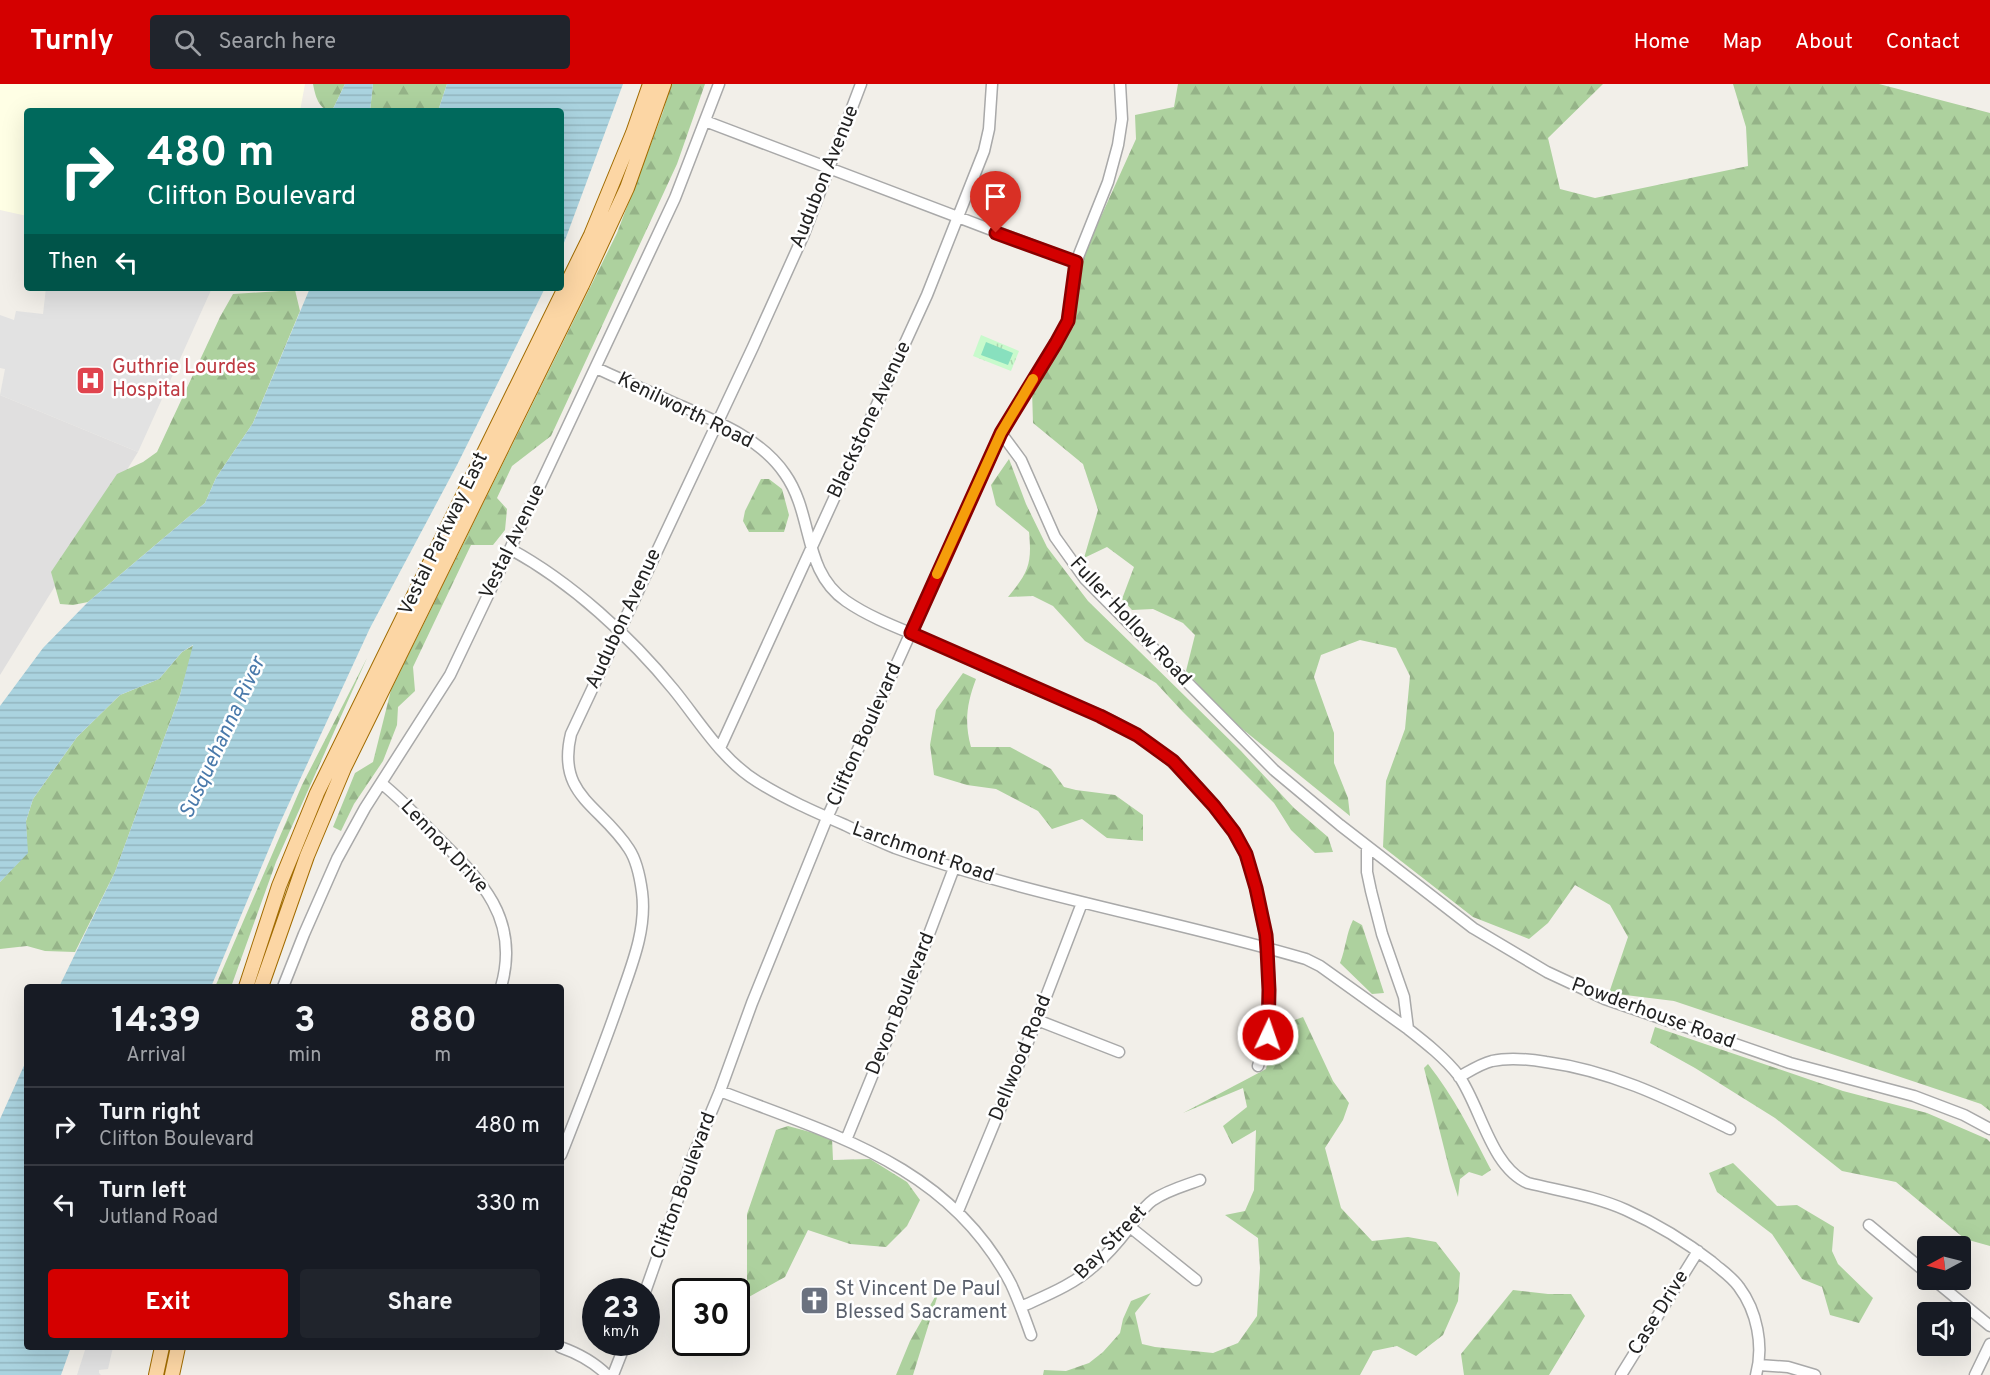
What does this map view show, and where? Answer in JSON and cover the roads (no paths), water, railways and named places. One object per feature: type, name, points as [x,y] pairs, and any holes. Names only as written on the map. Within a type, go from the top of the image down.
[{"type":"main road","name":"Vestal Parkway East","points":[[564,290],[591,235],[625,155],[650,84]]},
{"type":"main road","name":"Vestal Parkway East","points":[[262,984],[287,909],[328,803],[379,694],[597,253],[627,188],[664,84]]},
{"type":"main road","name":"Vestal Parkway East","points":[[247,984],[279,886],[316,793],[563,291]]},
{"type":"main road","points":[[156,1375],[161,1350]]},
{"type":"main road","points":[[172,1375],[177,1350]]},
{"type":"street","name":"Vestal Avenue","points":[[284,984],[338,859],[365,808],[450,675],[675,198],[719,84]]},
{"type":"street","name":"Audubon Avenue","points":[[564,1147],[607,1038],[633,961],[639,941],[642,893],[634,859],[624,841],[576,787],[568,766],[571,734],[718,423],[804,234],[861,84]]},
{"type":"street","name":"Blackstone Avenue","points":[[720,748],[927,295],[984,152],[989,129],[992,84]]},
{"type":"street","name":"Clifton Boulevard","points":[[650,1278],[695,1151],[827,818],[1001,433],[1068,321],[1076,262],[1108,182],[1118,145],[1122,119],[1120,84]]},
{"type":"street","points":[[705,121],[1076,262]]},
{"type":"street","name":"Kenilworth Road","points":[[596,368],[718,423],[756,444],[778,464],[794,487],[800,502],[813,558],[821,573],[847,602],[911,633],[1100,716],[1137,735],[1173,761],[1234,832],[1246,854],[1256,888],[1266,935],[1269,1025],[1258,1066]]},
{"type":"street","name":"Fuller Hollow Road","points":[[1001,433],[1021,460],[1055,537],[1086,579],[1267,763]]},
{"type":"street","name":"Larchmont Road","points":[[510,549],[528,558],[619,630],[673,689],[720,748],[757,782],[827,818],[893,847],[954,868],[1082,903],[1267,949],[1320,966],[1408,1029],[1445,1060],[1459,1077],[1511,1173],[1528,1183],[1601,1201],[1625,1210],[1674,1234],[1726,1273],[1739,1287],[1750,1306],[1758,1335],[1757,1370]]},
{"type":"street","name":"Powderhouse Road","points":[[1267,763],[1366,846],[1473,928],[1582,990],[1626,1008],[1790,1063],[1944,1106],[1990,1129]]},
{"type":"street","name":"Lennox Drive","points":[[381,783],[460,858],[488,892],[505,934],[506,963],[502,984]]},
{"type":"street","points":[[1366,846],[1367,872],[1371,891],[1382,934],[1404,997],[1408,1029]]},
{"type":"street","name":"Devon Boulevard","points":[[846,1140],[954,868]]},
{"type":"street","name":"Dellwood Road","points":[[958,1211],[1037,1020],[1082,903]]},
{"type":"street","points":[[1037,1020],[1119,1052]]},
{"type":"street","points":[[1459,1077],[1480,1065],[1509,1059],[1526,1059],[1573,1066],[1629,1082],[1730,1128]]},
{"type":"street","points":[[720,1091],[846,1140],[886,1159],[921,1180],[958,1211],[1000,1265],[1021,1307],[1031,1335]]},
{"type":"street","name":"Bay Street","points":[[1021,1307],[1082,1276],[1095,1265],[1152,1201],[1170,1191],[1200,1180]]},
{"type":"street","points":[[1869,1225],[1917,1265]]},
{"type":"street","points":[[1130,1227],[1196,1280]]},
{"type":"street","name":"Case Drive","points":[[1621,1375],[1698,1251]]},
{"type":"street","points":[[1946,1290],[1990,1326]]},
{"type":"street","points":[[1975,1375],[1990,1344]]},
{"type":"street","points":[[564,1349],[598,1366],[607,1375]]},
{"type":"street","points":[[613,1375],[620,1356]]},
{"type":"street","points":[[1757,1370],[1788,1367],[1815,1375]]},
{"type":"water","points":[[345,84],[373,84],[370,108],[333,108]]},
{"type":"water","points":[[447,84],[623,84],[564,243],[564,108],[439,108]]},
{"type":"water","name":"Susquehanna River","points":[[309,291],[544,291],[457,465],[370,628],[279,825],[212,984],[60,984],[115,872],[180,695],[193,645],[182,652],[159,679],[120,695],[77,737],[33,799],[26,821],[28,853],[0,882],[0,706],[43,648],[88,602],[205,503],[216,478],[253,423]]},
{"type":"water","points":[[24,1066],[24,1350],[70,1350],[61,1375],[0,1375],[0,1119]]},
{"type":"place","name":"Guthrie Lourdes Hospital","points":[[91,380]]},
{"type":"place","name":"St Vincent De Paul Blessed Sacrament","points":[[814,1301]]}]
